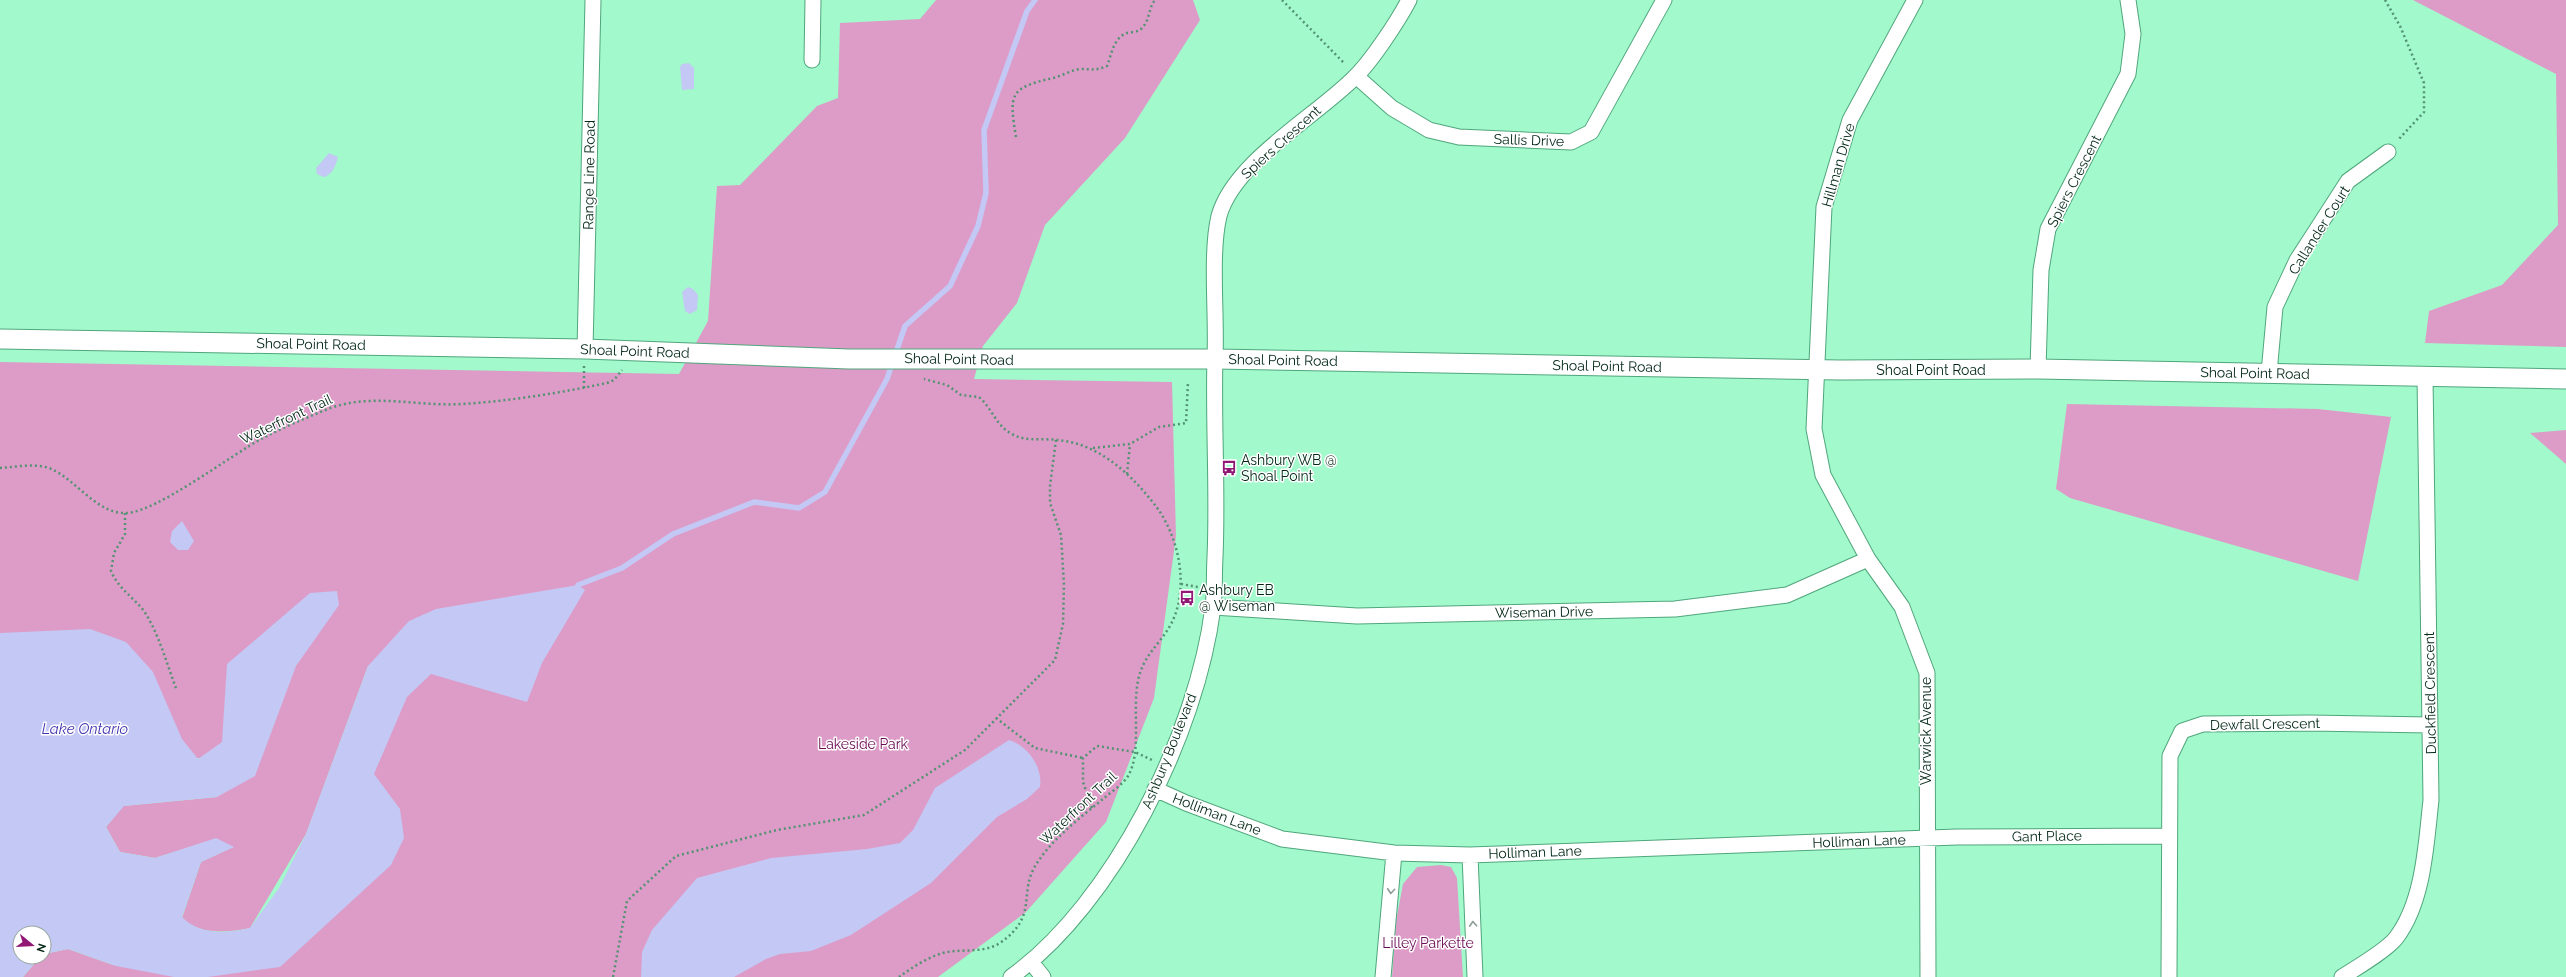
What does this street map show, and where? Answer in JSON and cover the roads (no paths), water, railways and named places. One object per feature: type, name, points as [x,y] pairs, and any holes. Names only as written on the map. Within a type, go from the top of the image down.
[{"type":"street","name":"Range Line Road","points":[[585,349],[593,0]]},
{"type":"street","points":[[812,0],[812,60]]},
{"type":"street","name":"Spiers Crescent","points":[[1215,359],[1216,247],[1219,216],[1229,192],[1246,170],[1356,76],[1409,0]]},
{"type":"street","name":"Sallis Drive","points":[[1356,76],[1392,108],[1429,130],[1459,137],[1571,142],[1591,132],[1664,0]]},
{"type":"street","name":"Hillman Drive","points":[[1816,370],[1824,207],[1850,120],[1915,0]]},
{"type":"street","name":"Spiers Crescent","points":[[2038,369],[2041,270],[2048,229],[2128,74],[2132,34],[2128,0]]},
{"type":"street","name":"Callander Court","points":[[2269,373],[2275,307],[2297,260],[2348,181],[2388,152]]},
{"type":"street","name":"Shoal Point Road","points":[[0,338],[585,349],[849,359],[1215,359],[1816,370],[2038,369],[2566,379]]},
{"type":"street","name":"Ashbury Boulevard","points":[[1011,977],[1046,950],[1098,888],[1136,831],[1189,708],[1213,607],[1216,520],[1213,391],[1215,359]]},
{"type":"street","name":"Warwick Avenue","points":[[1816,370],[1814,429],[1823,475],[1868,559],[1902,607],[1927,673],[1926,838],[1928,977]]},
{"type":"street","name":"Duckfield Crescent","points":[[2342,977],[2396,938],[2414,902],[2424,862],[2431,800],[2425,376]]},
{"type":"street","name":"Wiseman Drive","points":[[1213,607],[1357,616],[1675,609],[1787,595],[1868,559]]},
{"type":"street","name":"Dewfall Crescent","points":[[2169,977],[2168,836],[2170,756],[2182,731],[2204,724],[2309,723],[2430,725]]},
{"type":"street","name":"Holliman Lane","points":[[1155,789],[1186,803],[1282,839],[1394,853],[1470,854],[1926,838]]},
{"type":"street","name":"Gant Place","points":[[1926,838],[2168,836]]},
{"type":"street","points":[[1383,977],[1394,853]]},
{"type":"street","points":[[1470,854],[1476,977]]},
{"type":"street","points":[[1032,962],[1043,977]]},
{"type":"water","points":[[689,63],[694,68],[694,89],[682,90],[680,67],[682,64]]},
{"type":"water","points":[[329,153],[338,157],[335,167],[329,175],[323,177],[317,174],[316,168]]},
{"type":"water","points":[[688,287],[693,289],[698,295],[697,310],[690,314],[685,311],[682,292]]},
{"type":"water","points":[[182,521],[194,541],[188,550],[178,550],[170,542],[172,531]]},
{"type":"water","name":"Lake Ontario","points":[[578,585],[585,590],[542,663],[527,702],[431,674],[407,697],[374,774],[400,809],[404,838],[391,865],[280,967],[208,977],[174,977],[116,966],[68,949],[52,952],[52,925],[12,925],[12,965],[33,965],[23,977],[0,977],[0,633],[90,629],[126,642],[153,672],[182,739],[198,759],[222,742],[227,664],[310,593],[337,591],[339,605],[296,666],[255,776],[217,797],[124,806],[106,827],[120,852],[155,858],[216,838],[234,847],[201,862],[182,917],[189,923],[205,930],[223,932],[250,928],[279,888],[306,834],[368,666],[409,621],[436,609]]},
{"type":"water","points":[[1009,740],[1022,747],[1033,758],[1039,772],[1040,787],[1027,799],[997,817],[931,883],[851,935],[811,951],[780,954],[766,959],[734,977],[641,977],[642,952],[652,930],[697,878],[771,858],[867,849],[900,843],[913,830],[935,788]]},
{"type":"waterway","points":[[578,585],[622,568],[673,534],[754,502],[799,508],[825,492],[887,379],[905,326],[950,286],[978,226],[986,193],[984,130],[1027,11],[1035,0]]},
{"type":"place","name":"Ashbury WB @ Shoal Point","points":[[1229,468]]},
{"type":"place","name":"Ashbury EB @ Wiseman","points":[[1187,598]]},
{"type":"park label","name":"Lakeside Park","points":[[863,744]]},
{"type":"park label","name":"Lilley Parkette","points":[[1428,943]]}]
